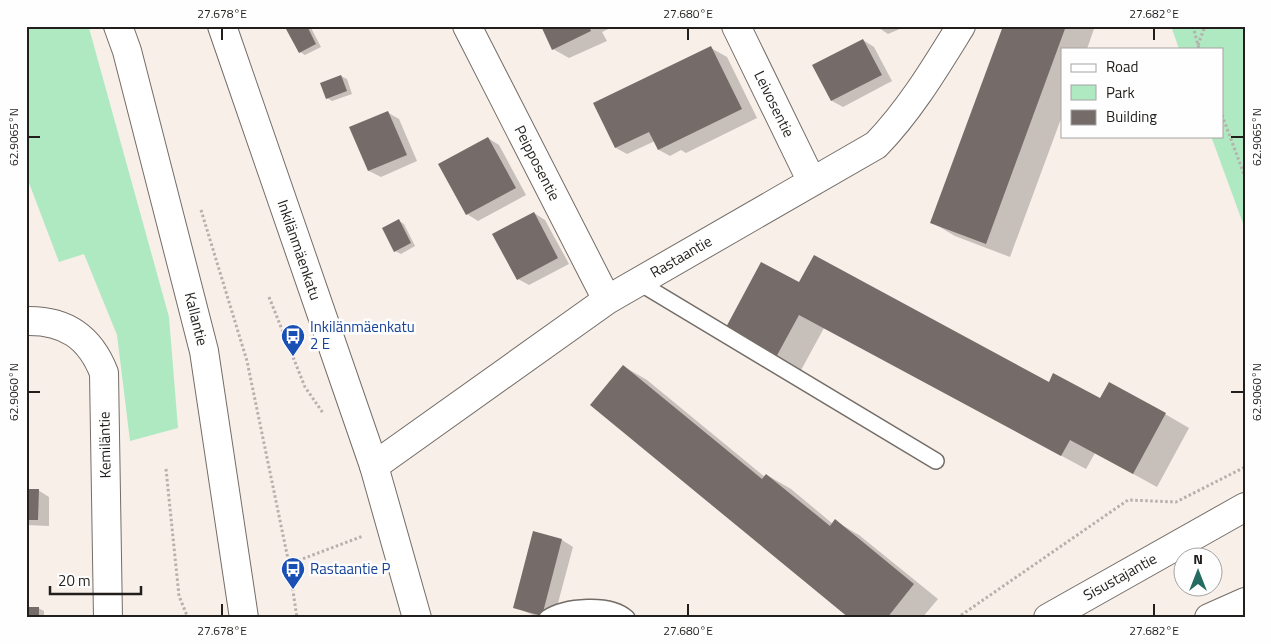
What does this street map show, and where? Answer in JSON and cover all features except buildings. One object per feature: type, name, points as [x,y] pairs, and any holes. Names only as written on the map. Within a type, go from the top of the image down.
[{"type":"street","name":"Kallantie","points":[[118,26],[127,51],[204,351],[244,618]]},
{"type":"street","name":"Inkilänmäenkatu","points":[[222,26],[374,466],[416,618]]},
{"type":"street","name":"Peipposentie","points":[[467,26],[607,300]]},
{"type":"street","name":"Leivosentie","points":[[736,26],[812,182]]},
{"type":"street","name":"Rastaantie","points":[[374,466],[607,300],[876,145],[889,132],[922,88],[961,26]]},
{"type":"street","name":"Kemiläntie","points":[[26,322],[42,321],[61,326],[84,340],[96,354],[104,373],[108,618]]},
{"type":"street","name":"Sisustajantie","points":[[1048,618],[1245,506]]},
{"type":"street","points":[[1209,618],[1245,602]]},
{"type":"lane","points":[[638,282],[936,461]]},
{"type":"lane","points":[[547,618],[555,613],[596,607],[622,613],[627,618]]},
{"type":"path","points":[[1193,26],[1198,47]]},
{"type":"path","points":[[1198,47],[1205,26]]},
{"type":"path","points":[[1224,120],[1245,178]]},
{"type":"path","points":[[269,296],[305,387],[325,416]]},
{"type":"path","points":[[958,618],[1128,500],[1176,502],[1245,467]]},
{"type":"path","points":[[166,469],[179,596],[188,618]]},
{"type":"path","points":[[289,564],[367,535]]},
{"type":"green space","points":[[26,26],[89,28],[169,317],[178,428],[130,441],[117,335],[84,254],[59,262],[26,175]]},
{"type":"green space","points":[[1171,26],[1245,26],[1245,229],[1212,138],[1224,138],[1224,48],[1179,48]]},
{"type":"place","name":"Inkilänmäenkatu 2 E","points":[[293,357]]},
{"type":"place","name":"Rastaantie P","points":[[293,590]]}]
